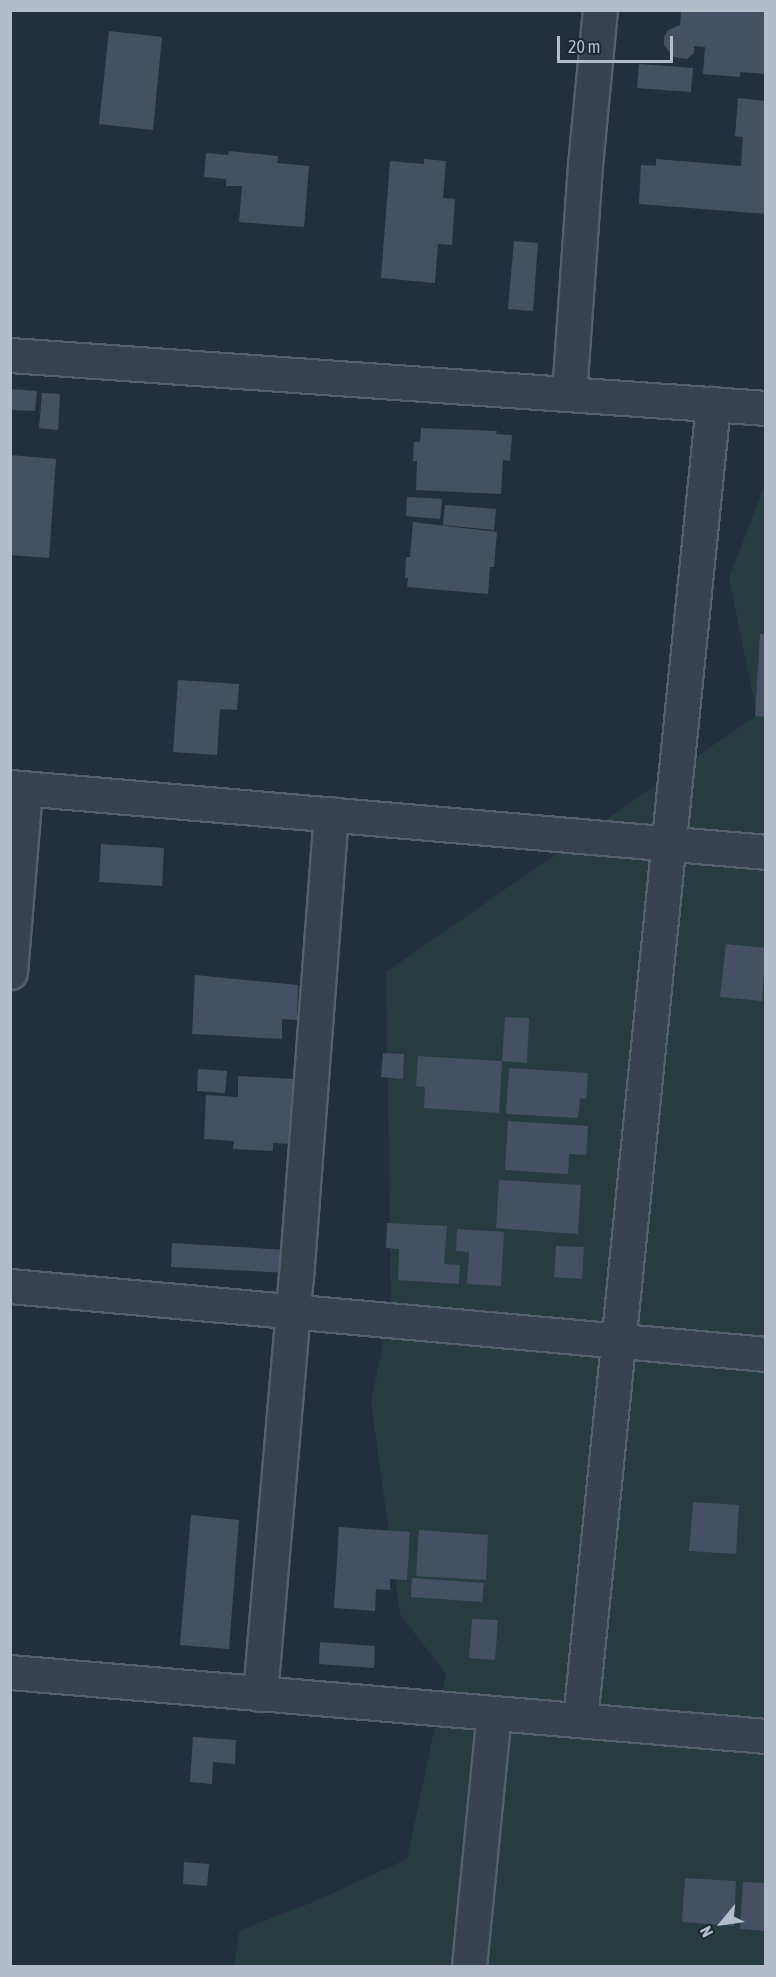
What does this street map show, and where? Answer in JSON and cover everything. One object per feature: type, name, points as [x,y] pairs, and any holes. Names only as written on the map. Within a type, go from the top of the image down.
[{"type":"street","points":[[569,394],[585,165],[600,10]]},
{"type":"street","points":[[10,355],[765,408]]},
{"type":"street","points":[[580,1720],[713,404]]},
{"type":"street","points":[[10,972],[18,788],[765,852]]},
{"type":"street","points":[[260,1694],[293,1312],[331,814]]},
{"type":"street","points":[[10,1286],[765,1354]]},
{"type":"street","points":[[10,1672],[765,1736]]},
{"type":"street","points":[[469,1966],[494,1713]]},
{"type":"green space","points":[[765,484],[765,1966],[234,1966],[239,1931],[313,1902],[407,1859],[446,1674],[400,1614],[371,1402],[391,1305],[386,972],[757,715],[729,578]]},
{"type":"building","points":[[681,10],[766,10],[766,74],[740,72],[740,77],[703,74],[705,47],[694,46],[694,53],[687,59],[674,57],[664,45],[664,37],[668,30],[680,25]]},
{"type":"building","points":[[109,31],[162,37],[153,130],[99,124]]},
{"type":"building","points":[[639,64],[693,68],[691,92],[637,88]]},
{"type":"building","points":[[738,98],[766,101],[766,214],[639,204],[641,165],[656,166],[656,159],[741,166],[743,137],[735,136]]},
{"type":"building","points":[[229,151],[278,156],[277,163],[309,166],[304,227],[239,222],[242,186],[226,186],[226,179],[204,177],[206,153],[228,155]]},
{"type":"building","points":[[424,159],[446,161],[443,198],[455,199],[452,245],[438,244],[435,283],[381,278],[390,161],[424,164]]},
{"type":"building","points":[[514,241],[538,243],[533,311],[508,309]]},
{"type":"building","points":[[10,389],[37,391],[35,411],[10,410]]},
{"type":"building","points":[[42,393],[60,394],[58,430],[39,428]]},
{"type":"building","points":[[421,428],[497,431],[496,434],[512,435],[510,461],[503,460],[501,494],[416,490],[417,461],[413,461],[414,442],[420,442]]},
{"type":"building","points":[[10,455],[56,459],[49,558],[10,555]]},
{"type":"building","points":[[407,497],[442,499],[440,519],[406,516]]},
{"type":"building","points":[[445,505],[496,509],[494,530],[443,525]]},
{"type":"building","points":[[413,522],[497,532],[494,567],[490,567],[488,594],[407,587],[406,557],[410,557]]},
{"type":"building","points":[[760,634],[766,634],[766,717],[755,716]]},
{"type":"building","points":[[178,680],[239,684],[237,710],[220,709],[217,755],[173,752]]},
{"type":"building","points":[[101,844],[164,848],[162,886],[99,882]]},
{"type":"building","points":[[726,944],[766,948],[762,1001],[720,997]]},
{"type":"building","points":[[195,975],[298,985],[297,1020],[282,1019],[282,1039],[192,1034]]},
{"type":"building","points":[[505,1017],[529,1018],[527,1063],[502,1061]]},
{"type":"building","points":[[383,1053],[404,1054],[403,1079],[381,1077]]},
{"type":"building","points":[[418,1056],[502,1061],[499,1113],[424,1108],[425,1087],[416,1086]]},
{"type":"building","points":[[509,1068],[588,1073],[586,1099],[580,1098],[578,1118],[506,1114]]},
{"type":"building","points":[[198,1069],[227,1071],[225,1093],[197,1091]]},
{"type":"building","points":[[238,1076],[293,1079],[290,1144],[273,1143],[273,1151],[233,1149],[234,1141],[204,1139],[206,1095],[238,1097]]},
{"type":"building","points":[[508,1121],[588,1126],[586,1155],[569,1154],[568,1174],[505,1170]]},
{"type":"building","points":[[499,1180],[581,1185],[578,1234],[496,1228]]},
{"type":"building","points":[[387,1223],[447,1226],[444,1264],[460,1265],[459,1284],[398,1280],[399,1249],[386,1248]]},
{"type":"building","points":[[457,1229],[504,1232],[501,1286],[467,1284],[469,1252],[456,1251]]},
{"type":"building","points":[[172,1243],[289,1250],[288,1273],[171,1267]]},
{"type":"building","points":[[556,1246],[584,1247],[582,1279],[554,1277]]},
{"type":"building","points":[[693,1502],[739,1505],[736,1554],[689,1551]]},
{"type":"building","points":[[191,1515],[239,1520],[229,1649],[180,1645]]},
{"type":"building","points":[[339,1527],[410,1532],[407,1580],[390,1579],[390,1590],[376,1589],[375,1611],[334,1608]]},
{"type":"building","points":[[419,1530],[488,1535],[486,1580],[416,1576]]},
{"type":"building","points":[[412,1578],[484,1583],[482,1602],[411,1597]]},
{"type":"building","points":[[472,1619],[498,1620],[495,1660],[469,1658]]},
{"type":"building","points":[[320,1642],[375,1646],[374,1668],[319,1664]]},
{"type":"building","points":[[193,1737],[236,1740],[235,1764],[213,1762],[212,1784],[190,1782]]},
{"type":"building","points":[[184,1862],[209,1864],[207,1886],[183,1884]]},
{"type":"building","points":[[685,1878],[736,1881],[734,1926],[682,1922]]},
{"type":"building","points":[[743,1882],[766,1883],[764,1931],[740,1929]]}]
